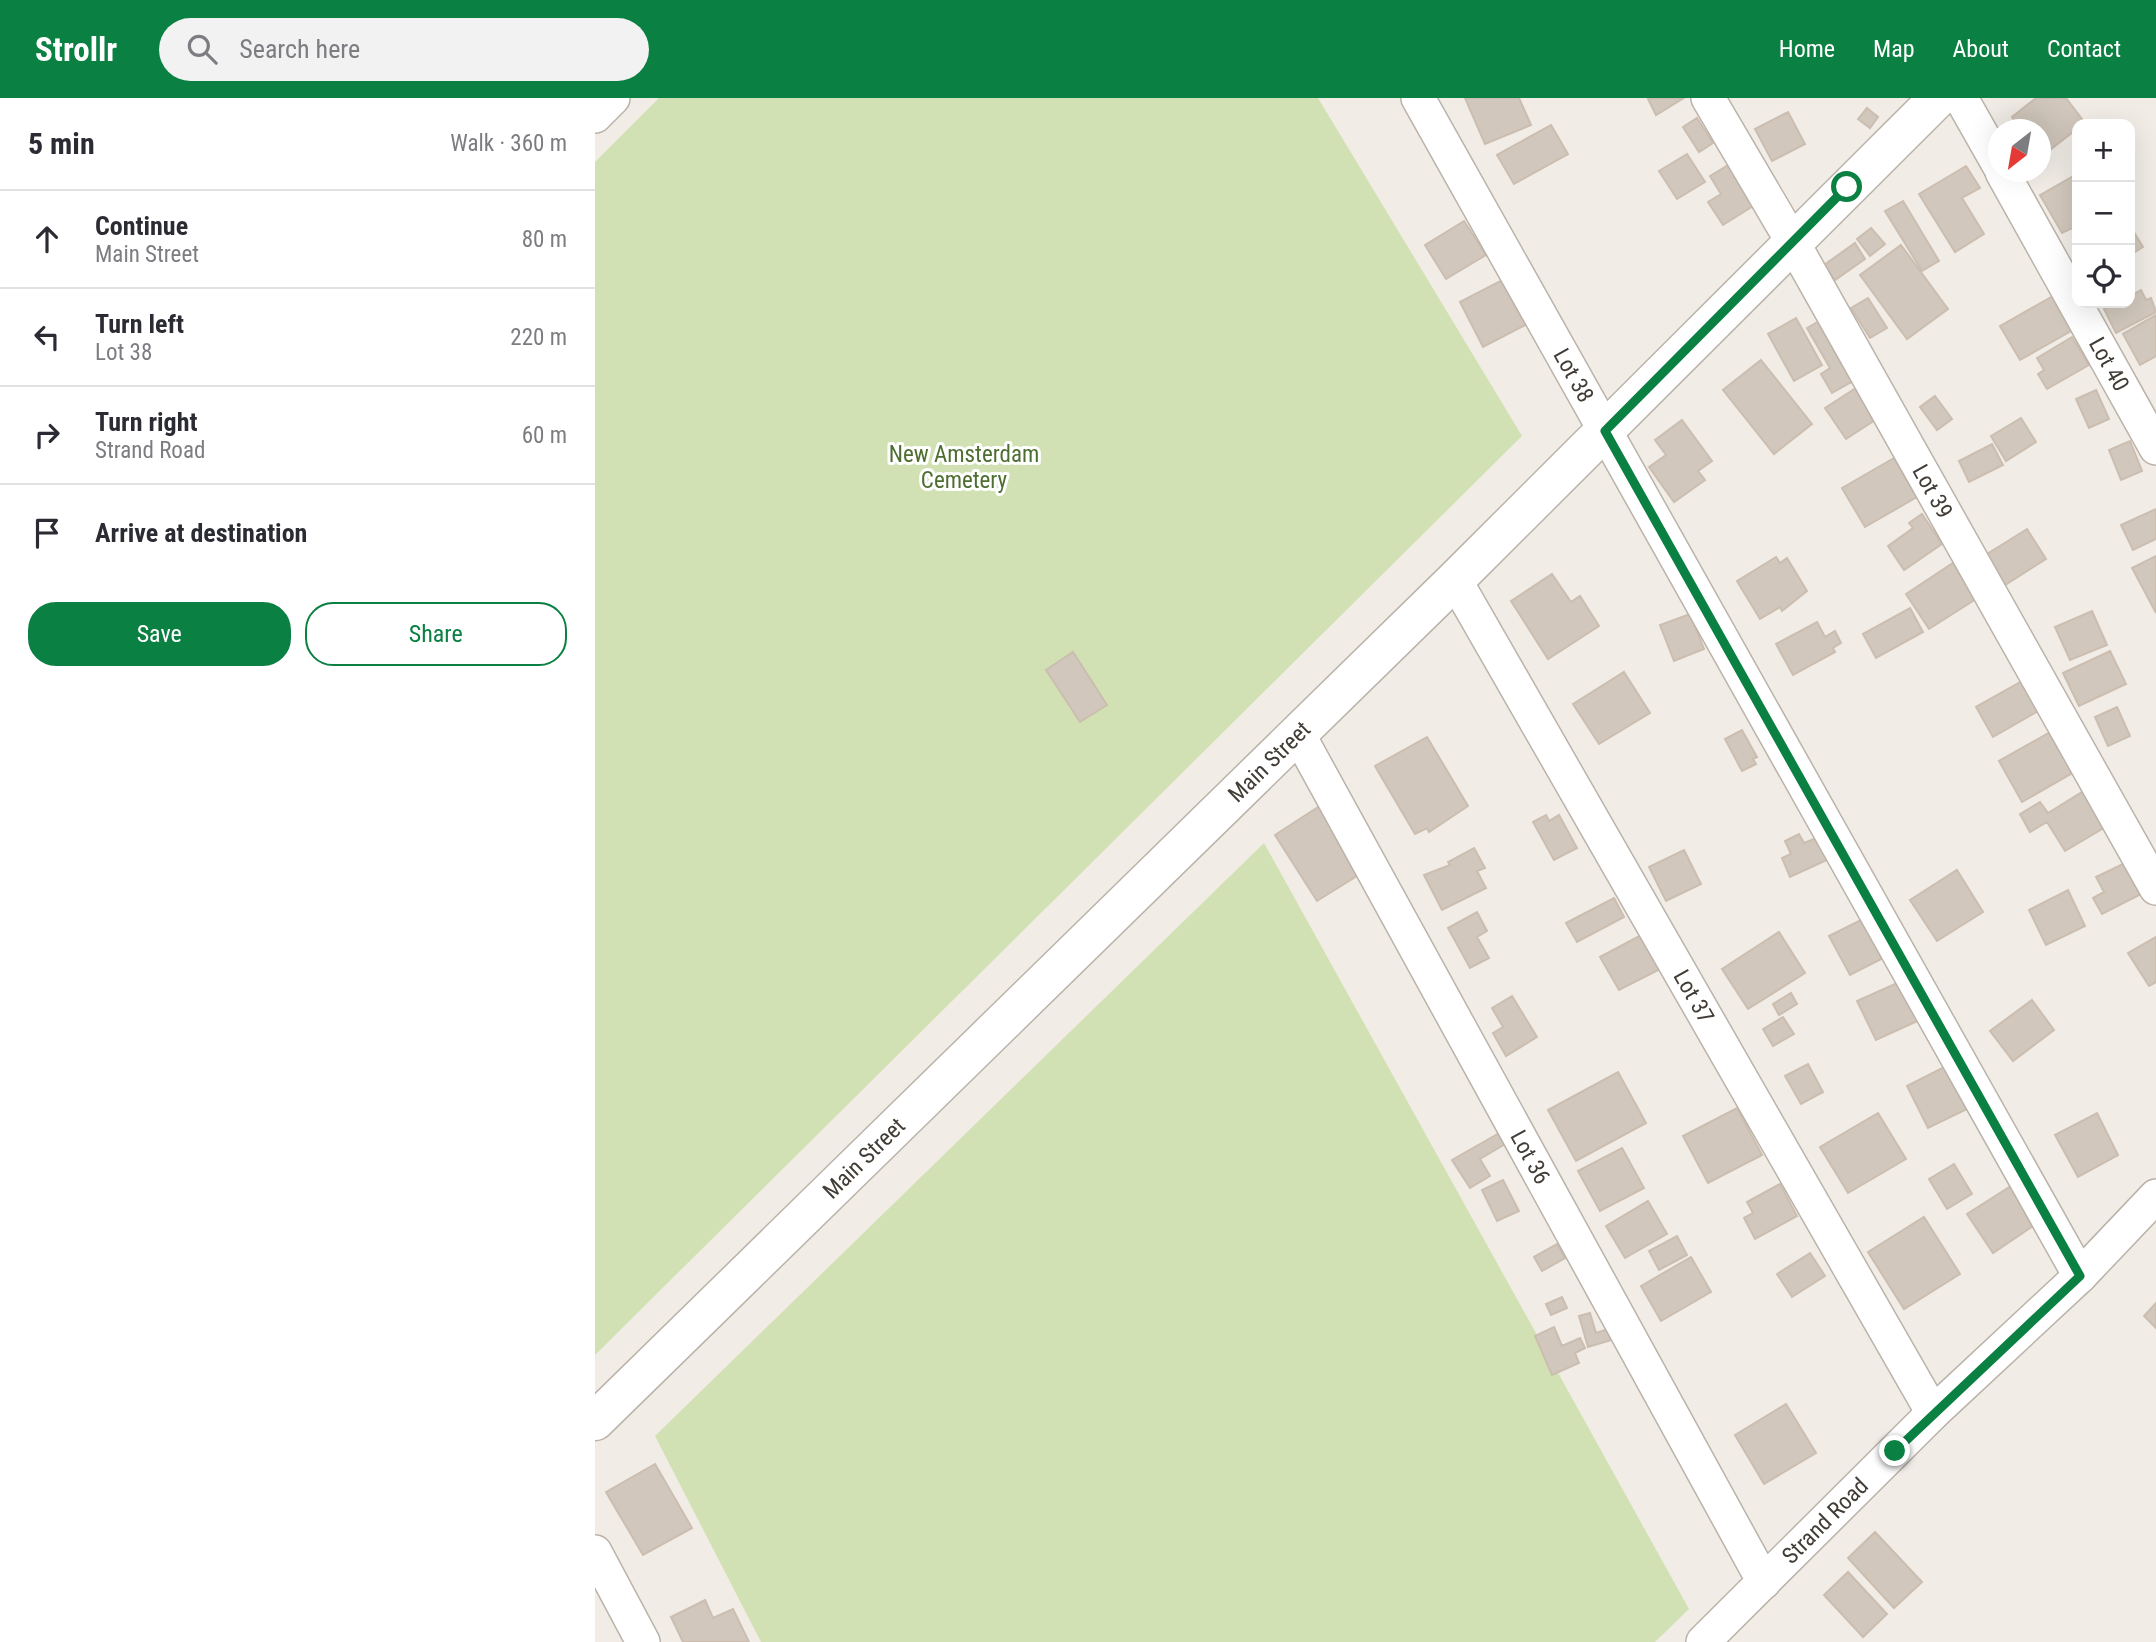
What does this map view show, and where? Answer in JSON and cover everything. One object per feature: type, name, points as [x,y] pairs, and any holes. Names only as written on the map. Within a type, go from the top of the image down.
[{"type":"street","points":[[595,116],[613,98]]},
{"type":"street","name":"Lot 38","points":[[1418,98],[2080,1276]]},
{"type":"street","name":"Lot 39","points":[[1708,98],[1792,241],[2156,888]]},
{"type":"street","name":"Main Street","points":[[595,1421],[1455,580],[1938,98]]},
{"type":"street","points":[[1961,98],[1988,146]]},
{"type":"street","name":"Lot 40","points":[[2008,182],[2156,448]]},
{"type":"street","name":"Lot 37","points":[[1455,580],[1933,1413]]},
{"type":"street","name":"Lot 36","points":[[1297,732],[1764,1582]]},
{"type":"street","name":"Strand Road","points":[[1703,1642],[1933,1413],[2080,1276],[2156,1196]]},
{"type":"street","points":[[595,1552],[643,1642]]},
{"type":"green space","name":"New Amsterdam Cemetery","points":[[659,98],[1318,98],[1522,436],[595,1355],[595,162]]},
{"type":"green space","points":[[1264,843],[1689,1609],[1655,1642],[761,1642],[655,1436]]},
{"type":"building","points":[[1465,98],[1519,98],[1531,125],[1485,144]]},
{"type":"building","points":[[1649,98],[1684,98],[1656,115],[1648,99]]},
{"type":"building","points":[[2036,98],[2066,98],[2082,119],[2072,119],[2072,133],[2051,149],[2051,119],[2012,117]]},
{"type":"building","points":[[1867,108],[1878,117],[1870,128],[1858,119]]},
{"type":"building","points":[[1788,112],[1805,144],[1772,161],[1755,129]]},
{"type":"building","points":[[1697,118],[1713,143],[1699,152],[1683,127]]},
{"type":"building","points":[[1551,125],[1568,154],[1514,184],[1497,155]]},
{"type":"building","points":[[1687,154],[1705,182],[1677,199],[1659,171]]},
{"type":"building","points":[[1735,161],[1758,203],[1723,225],[1708,202],[1721,194],[1710,176]]},
{"type":"building","points":[[1966,166],[1980,188],[1962,198],[1984,234],[1955,252],[1919,194]]},
{"type":"building","points":[[2072,177],[2072,228],[2062,233],[2040,195]]},
{"type":"building","points":[[1903,201],[1939,261],[1922,271],[1885,211]]},
{"type":"building","points":[[1464,221],[1486,255],[1446,279],[1425,245]]},
{"type":"building","points":[[1871,228],[1885,244],[1870,256],[1857,239]]},
{"type":"building","points":[[2135,234],[2143,247],[2135,252]]},
{"type":"building","points":[[1855,243],[1865,259],[1835,280],[1824,265]]},
{"type":"building","points":[[1901,245],[1948,309],[1907,339],[1860,275]]},
{"type":"building","points":[[1512,275],[1535,320],[1483,347],[1460,302]]},
{"type":"building","points":[[2141,290],[2146,300],[2151,298],[2156,312],[2116,333],[2104,309],[2135,308],[2135,293]]},
{"type":"building","points":[[2053,296],[2073,330],[2020,360],[2000,326]]},
{"type":"building","points":[[1868,298],[1887,328],[1870,338],[1851,308]]},
{"type":"building","points":[[2156,315],[2156,356],[2140,365],[2123,334]]},
{"type":"building","points":[[1828,316],[1862,376],[1832,393],[1821,374],[1830,368],[1807,328]]},
{"type":"building","points":[[1796,318],[1822,365],[1794,381],[1768,334]]},
{"type":"building","points":[[2072,337],[2089,365],[2047,389],[2038,374],[2044,370],[2037,358]]},
{"type":"building","points":[[1761,360],[1812,424],[1774,454],[1723,390]]},
{"type":"building","points":[[1862,384],[1883,415],[1846,439],[1825,408]]},
{"type":"building","points":[[2096,390],[2109,419],[2089,428],[2076,399]]},
{"type":"building","points":[[1935,396],[1952,419],[1937,430],[1920,407]]},
{"type":"building","points":[[2021,418],[2036,442],[2006,461],[1991,436]]},
{"type":"building","points":[[1682,420],[1712,461],[1698,471],[1705,480],[1674,502],[1649,467],[1666,455],[1655,440]]},
{"type":"building","points":[[2130,441],[2142,471],[2121,480],[2109,450]]},
{"type":"building","points":[[1992,444],[2003,465],[1969,482],[1959,461]]},
{"type":"building","points":[[1894,458],[1917,497],[1865,527],[1842,488]]},
{"type":"building","points":[[2156,509],[2156,539],[2133,550],[2121,525]]},
{"type":"building","points":[[1922,514],[1942,544],[1904,570],[1888,546],[1913,528],[1909,523]]},
{"type":"building","points":[[2027,529],[2046,559],[2005,585],[1987,554]]},
{"type":"building","points":[[2156,556],[2156,613],[2132,568]]},
{"type":"building","points":[[1776,557],[1780,563],[1787,558],[1807,591],[1782,611],[1780,607],[1760,619],[1737,581]]},
{"type":"building","points":[[1953,563],[1976,599],[1929,629],[1906,594]]},
{"type":"building","points":[[1552,574],[1571,602],[1580,596],[1599,626],[1548,659],[1511,601]]},
{"type":"building","points":[[1910,608],[1923,632],[1876,658],[1863,634]]},
{"type":"building","points":[[2092,611],[2107,645],[2070,660],[2055,627]]},
{"type":"building","points":[[1690,614],[1704,649],[1674,661],[1660,625]]},
{"type":"building","points":[[1817,622],[1825,637],[1835,631],[1841,643],[1833,648],[1835,652],[1793,675],[1776,644]]},
{"type":"building","points":[[2110,651],[2126,684],[2079,706],[2063,673]]},
{"type":"building","points":[[1073,652],[1107,705],[1080,722],[1046,670]]},
{"type":"building","points":[[1624,672],[1650,713],[1599,744],[1573,704]]},
{"type":"building","points":[[2022,681],[2040,710],[1993,737],[1976,707]]},
{"type":"building","points":[[2117,707],[2130,736],[2108,746],[2095,717]]},
{"type":"building","points":[[1742,730],[1757,757],[1753,759],[1756,764],[1742,771],[1725,739]]},
{"type":"building","points":[[2052,731],[2074,772],[2022,802],[1999,761]]},
{"type":"building","points":[[1427,737],[1468,806],[1429,832],[1427,828],[1415,834],[1375,766]]},
{"type":"building","points":[[2087,789],[2109,825],[2065,851],[2047,822],[2030,832],[2020,814],[2040,802],[2048,813]]},
{"type":"building","points":[[1323,804],[1365,871],[1317,901],[1275,835]]},
{"type":"building","points":[[1546,815],[1549,821],[1559,815],[1577,848],[1554,860],[1533,822]]},
{"type":"building","points":[[1799,834],[1804,843],[1819,837],[1829,859],[1790,877],[1782,858],[1791,854],[1785,841]]},
{"type":"building","points":[[1474,848],[1485,868],[1477,871],[1486,888],[1442,910],[1424,875],[1450,865],[1448,862]]},
{"type":"building","points":[[1684,850],[1701,884],[1666,901],[1649,867]]},
{"type":"building","points":[[2129,861],[2145,892],[2102,914],[2093,898],[2104,892],[2096,877]]},
{"type":"building","points":[[1957,870],[1983,912],[1937,941],[1910,900]]},
{"type":"building","points":[[2068,890],[2085,926],[2046,945],[2029,910]]},
{"type":"building","points":[[1614,898],[1624,917],[1577,942],[1566,923]]},
{"type":"building","points":[[1477,912],[1487,931],[1477,937],[1489,958],[1470,968],[1448,928]]},
{"type":"building","points":[[1871,915],[1891,954],[1850,975],[1829,936]]},
{"type":"building","points":[[1779,932],[1805,973],[1748,1009],[1722,969]]},
{"type":"building","points":[[1643,934],[1662,968],[1619,990],[1600,957]]},
{"type":"building","points":[[2156,937],[2156,982],[2149,986],[2128,953]]},
{"type":"building","points":[[1906,979],[1924,1018],[1876,1040],[1857,1001]]},
{"type":"building","points":[[1791,993],[1797,1004],[1779,1015],[1773,1004]]},
{"type":"building","points":[[1512,996],[1537,1037],[1506,1056],[1493,1033],[1503,1027],[1492,1008]]},
{"type":"building","points":[[2032,1000],[2054,1030],[2013,1061],[1990,1031]]},
{"type":"building","points":[[1783,1017],[1794,1034],[1773,1046],[1763,1029]]},
{"type":"building","points":[[1808,1064],[1823,1092],[1801,1104],[1785,1076]]},
{"type":"building","points":[[1948,1065],[1969,1108],[1928,1128],[1907,1086]]},
{"type":"building","points":[[1618,1072],[1646,1123],[1576,1161],[1548,1110]]},
{"type":"building","points":[[1737,1108],[1762,1155],[1708,1183],[1683,1136]]},
{"type":"building","points":[[1878,1113],[1906,1159],[1848,1193],[1820,1147]]},
{"type":"building","points":[[2097,1113],[2118,1155],[2078,1177],[2055,1135]]},
{"type":"building","points":[[1501,1132],[1507,1143],[1480,1159],[1490,1176],[1470,1188],[1452,1160]]},
{"type":"building","points":[[1622,1148],[1644,1188],[1600,1211],[1578,1171]]},
{"type":"building","points":[[1954,1164],[1972,1194],[1947,1209],[1929,1179]]},
{"type":"building","points":[[1503,1180],[1519,1211],[1497,1221],[1482,1190]]},
{"type":"building","points":[[2017,1182],[2042,1220],[1993,1253],[1967,1214]]},
{"type":"building","points":[[1780,1184],[1797,1216],[1755,1239],[1744,1218],[1753,1213],[1747,1202]]},
{"type":"building","points":[[1648,1201],[1667,1234],[1625,1258],[1606,1226]]},
{"type":"building","points":[[1924,1217],[1960,1274],[1904,1309],[1868,1252]]},
{"type":"building","points":[[1677,1236],[1687,1255],[1659,1270],[1649,1251]]},
{"type":"building","points":[[1557,1244],[1565,1258],[1542,1271],[1534,1257]]},
{"type":"building","points":[[1810,1253],[1825,1276],[1792,1297],[1777,1274]]},
{"type":"building","points":[[1691,1257],[1711,1292],[1661,1321],[1641,1286]]},
{"type":"building","points":[[1562,1297],[1567,1308],[1551,1315],[1546,1304]]},
{"type":"building","points":[[2156,1303],[2156,1328],[2144,1316]]},
{"type":"building","points":[[1590,1313],[1596,1333],[1608,1329],[1611,1340],[1588,1347],[1579,1316]]},
{"type":"building","points":[[1554,1327],[1562,1346],[1580,1338],[1585,1348],[1575,1353],[1579,1363],[1552,1375],[1535,1336]]},
{"type":"building","points":[[1786,1404],[1816,1453],[1764,1484],[1735,1435]]},
{"type":"building","points":[[655,1464],[692,1528],[643,1555],[606,1492]]},
{"type":"building","points":[[1875,1532],[1922,1582],[1894,1608],[1848,1558]]},
{"type":"building","points":[[1848,1572],[1887,1614],[1863,1637],[1824,1595]]},
{"type":"building","points":[[705,1600],[713,1618],[733,1609],[749,1642],[683,1642],[671,1617]]},
{"type":"route","points":[[1847,187],[1605,431],[2080,1276],[1895,1451]]}]
